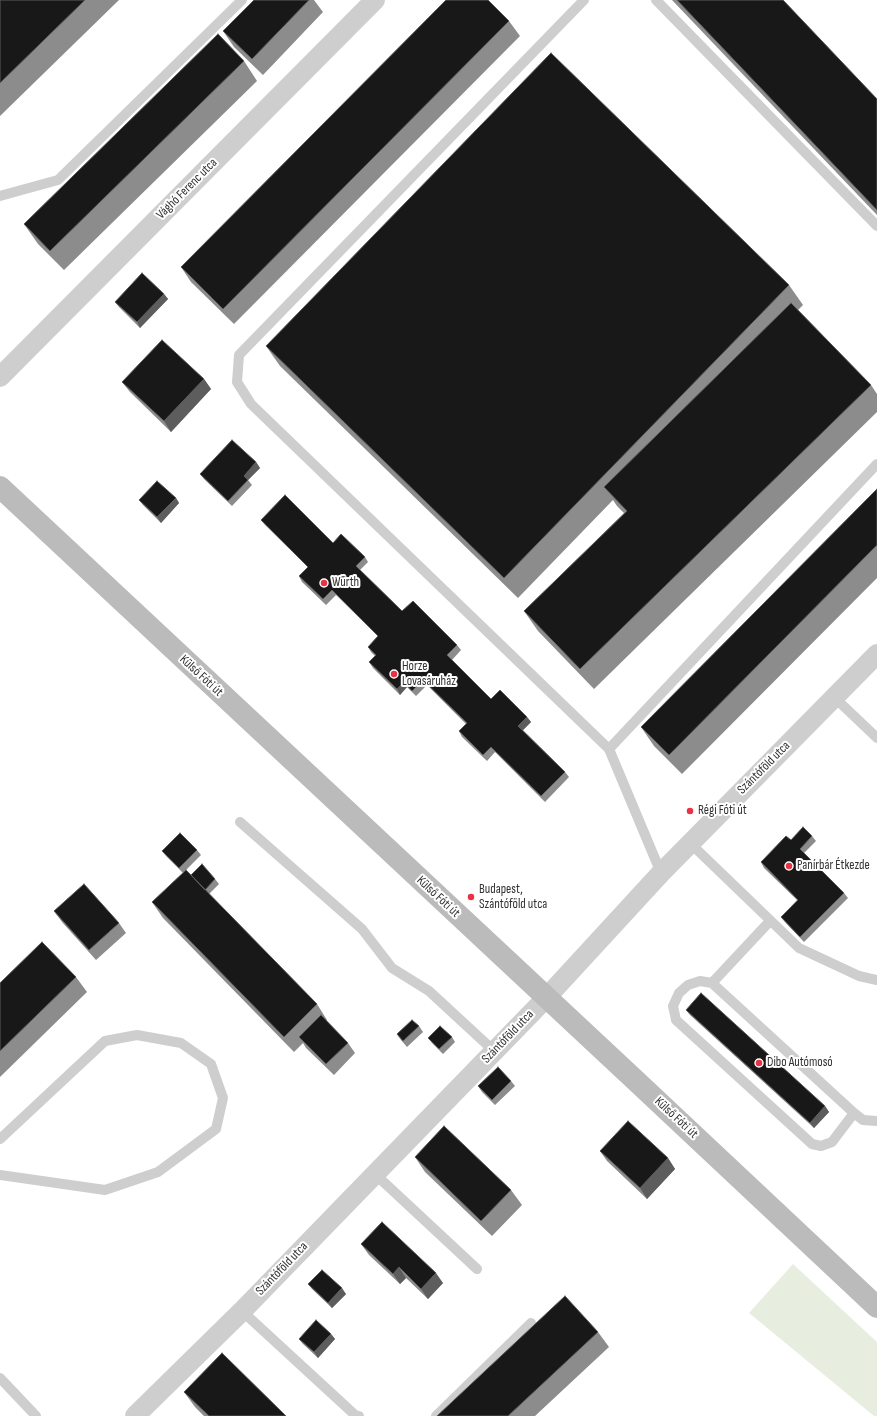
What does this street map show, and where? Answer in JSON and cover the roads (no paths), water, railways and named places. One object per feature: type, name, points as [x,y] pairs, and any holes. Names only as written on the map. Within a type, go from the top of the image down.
[{"type":"main road","name":"Külső Fóti út","points":[[0,487],[877,1307]]},
{"type":"street","name":"Vághó Ferenc utca","points":[[0,377],[375,0]]},
{"type":"street","name":"Szántóföld utca","points":[[135,1416],[242,1311],[546,998],[661,873],[877,654]]},
{"type":"lane","points":[[0,196],[58,180],[242,0]]},
{"type":"lane","points":[[584,0],[239,355],[237,382],[251,404],[609,749],[661,873]]},
{"type":"lane","points":[[656,0],[877,226]]},
{"type":"lane","points":[[609,749],[877,464]]},
{"type":"lane","points":[[834,697],[877,738]]},
{"type":"lane","points":[[240,822],[362,929],[392,968],[429,991],[494,1051]]},
{"type":"lane","points":[[690,843],[799,948],[859,976],[877,980]]},
{"type":"lane","points":[[712,983],[770,921]]},
{"type":"lane","points":[[854,1113],[832,1142],[821,1146],[812,1144],[676,1020],[673,1006],[679,993],[688,985],[700,981],[712,983],[854,1113],[863,1120],[877,1121]]},
{"type":"lane","points":[[0,1139],[105,1041],[136,1034],[181,1043],[211,1064],[223,1098],[216,1129],[158,1172],[105,1190],[0,1175]]},
{"type":"lane","points":[[375,1174],[477,1269]]},
{"type":"lane","points":[[242,1311],[355,1415],[359,1416]]},
{"type":"lane","points":[[436,1416],[531,1323]]},
{"type":"lane","points":[[0,1378],[36,1416]]},
{"type":"place","name":"Würth","points":[[324,583]]},
{"type":"place","name":"Horze Lovasáruház","points":[[394,674]]},
{"type":"place","name":"Régi Fóti út","points":[[690,811]]},
{"type":"place","name":"Panírbár Étkezde","points":[[789,866]]},
{"type":"place","name":"Budapest, Szántóföld utca","points":[[471,897]]},
{"type":"place","name":"Dibo Autómosó","points":[[759,1063]]}]
